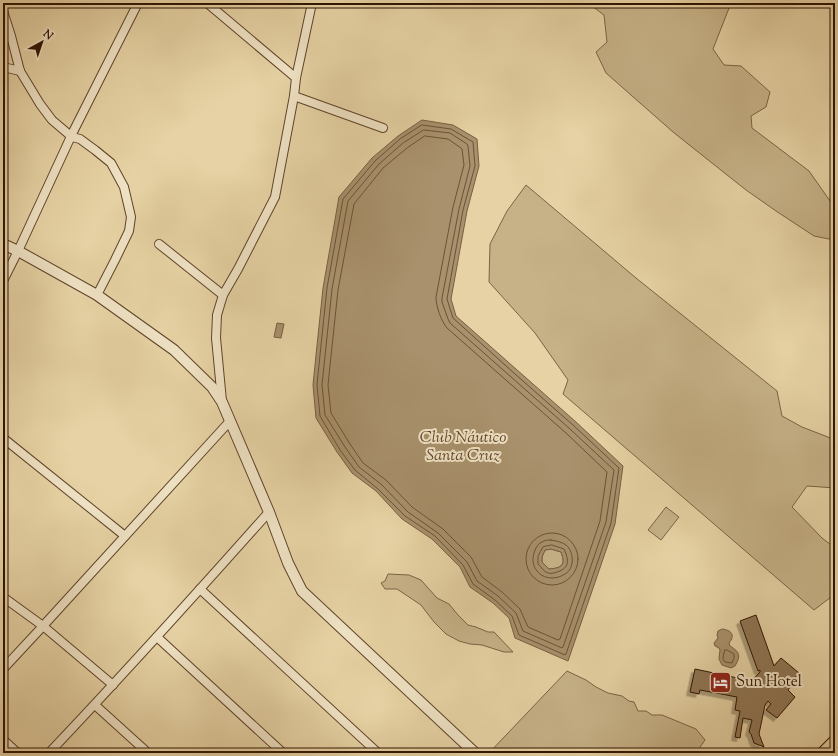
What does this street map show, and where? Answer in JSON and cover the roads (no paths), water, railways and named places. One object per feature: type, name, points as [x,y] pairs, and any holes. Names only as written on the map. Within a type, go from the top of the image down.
[{"type":"highway","points":[[824,753],[835,742]]},
{"type":"street","points":[[3,281],[73,132],[138,3]]},
{"type":"street","points":[[207,3],[296,78]]},
{"type":"street","points":[[222,402],[216,338],[217,315],[223,295],[275,197],[296,78],[312,3]]},
{"type":"street","points":[[3,12],[20,71],[40,104],[52,120],[72,136],[80,139],[95,150],[111,164],[124,187],[131,217],[129,231],[97,295]]},
{"type":"street","points":[[3,67],[20,71]]},
{"type":"street","points":[[294,96],[383,128]]},
{"type":"street","points":[[3,244],[97,295],[174,350],[212,387],[222,402],[269,512],[288,563],[302,591],[475,753]]},
{"type":"street","points":[[160,244],[223,295]]},
{"type":"street","points":[[3,669],[230,421]]},
{"type":"street","points":[[3,438],[125,536]]},
{"type":"street","points":[[50,753],[269,512]]},
{"type":"street","points":[[200,589],[378,753]]},
{"type":"street","points":[[3,597],[43,626],[113,685]]},
{"type":"street","points":[[157,637],[283,753]]},
{"type":"street","points":[[95,705],[148,753]]},
{"type":"street","points":[[3,740],[16,753]]},
{"type":"water","name":"Club Náutico Santa Cruz","points":[[422,120],[453,125],[477,139],[479,166],[467,211],[451,299],[456,316],[576,422],[623,466],[615,524],[568,661],[515,638],[509,618],[493,603],[470,587],[460,567],[432,539],[402,519],[376,491],[352,473],[316,418],[313,385],[316,355],[323,288],[339,197],[372,158],[398,136]],"holes":[[[551,549],[561,552],[563,563],[560,567],[549,569],[542,562],[542,557],[545,550]]]},
{"type":"water","points":[[277,323],[284,324],[281,338],[274,337]]},
{"type":"water","points":[[722,629],[728,630],[732,633],[732,638],[729,643],[730,646],[738,652],[738,660],[735,666],[731,668],[722,665],[719,659],[720,650],[714,643],[718,638],[718,631]]},
{"type":"place","name":"Sun Hotel","points":[[720,682]]}]
